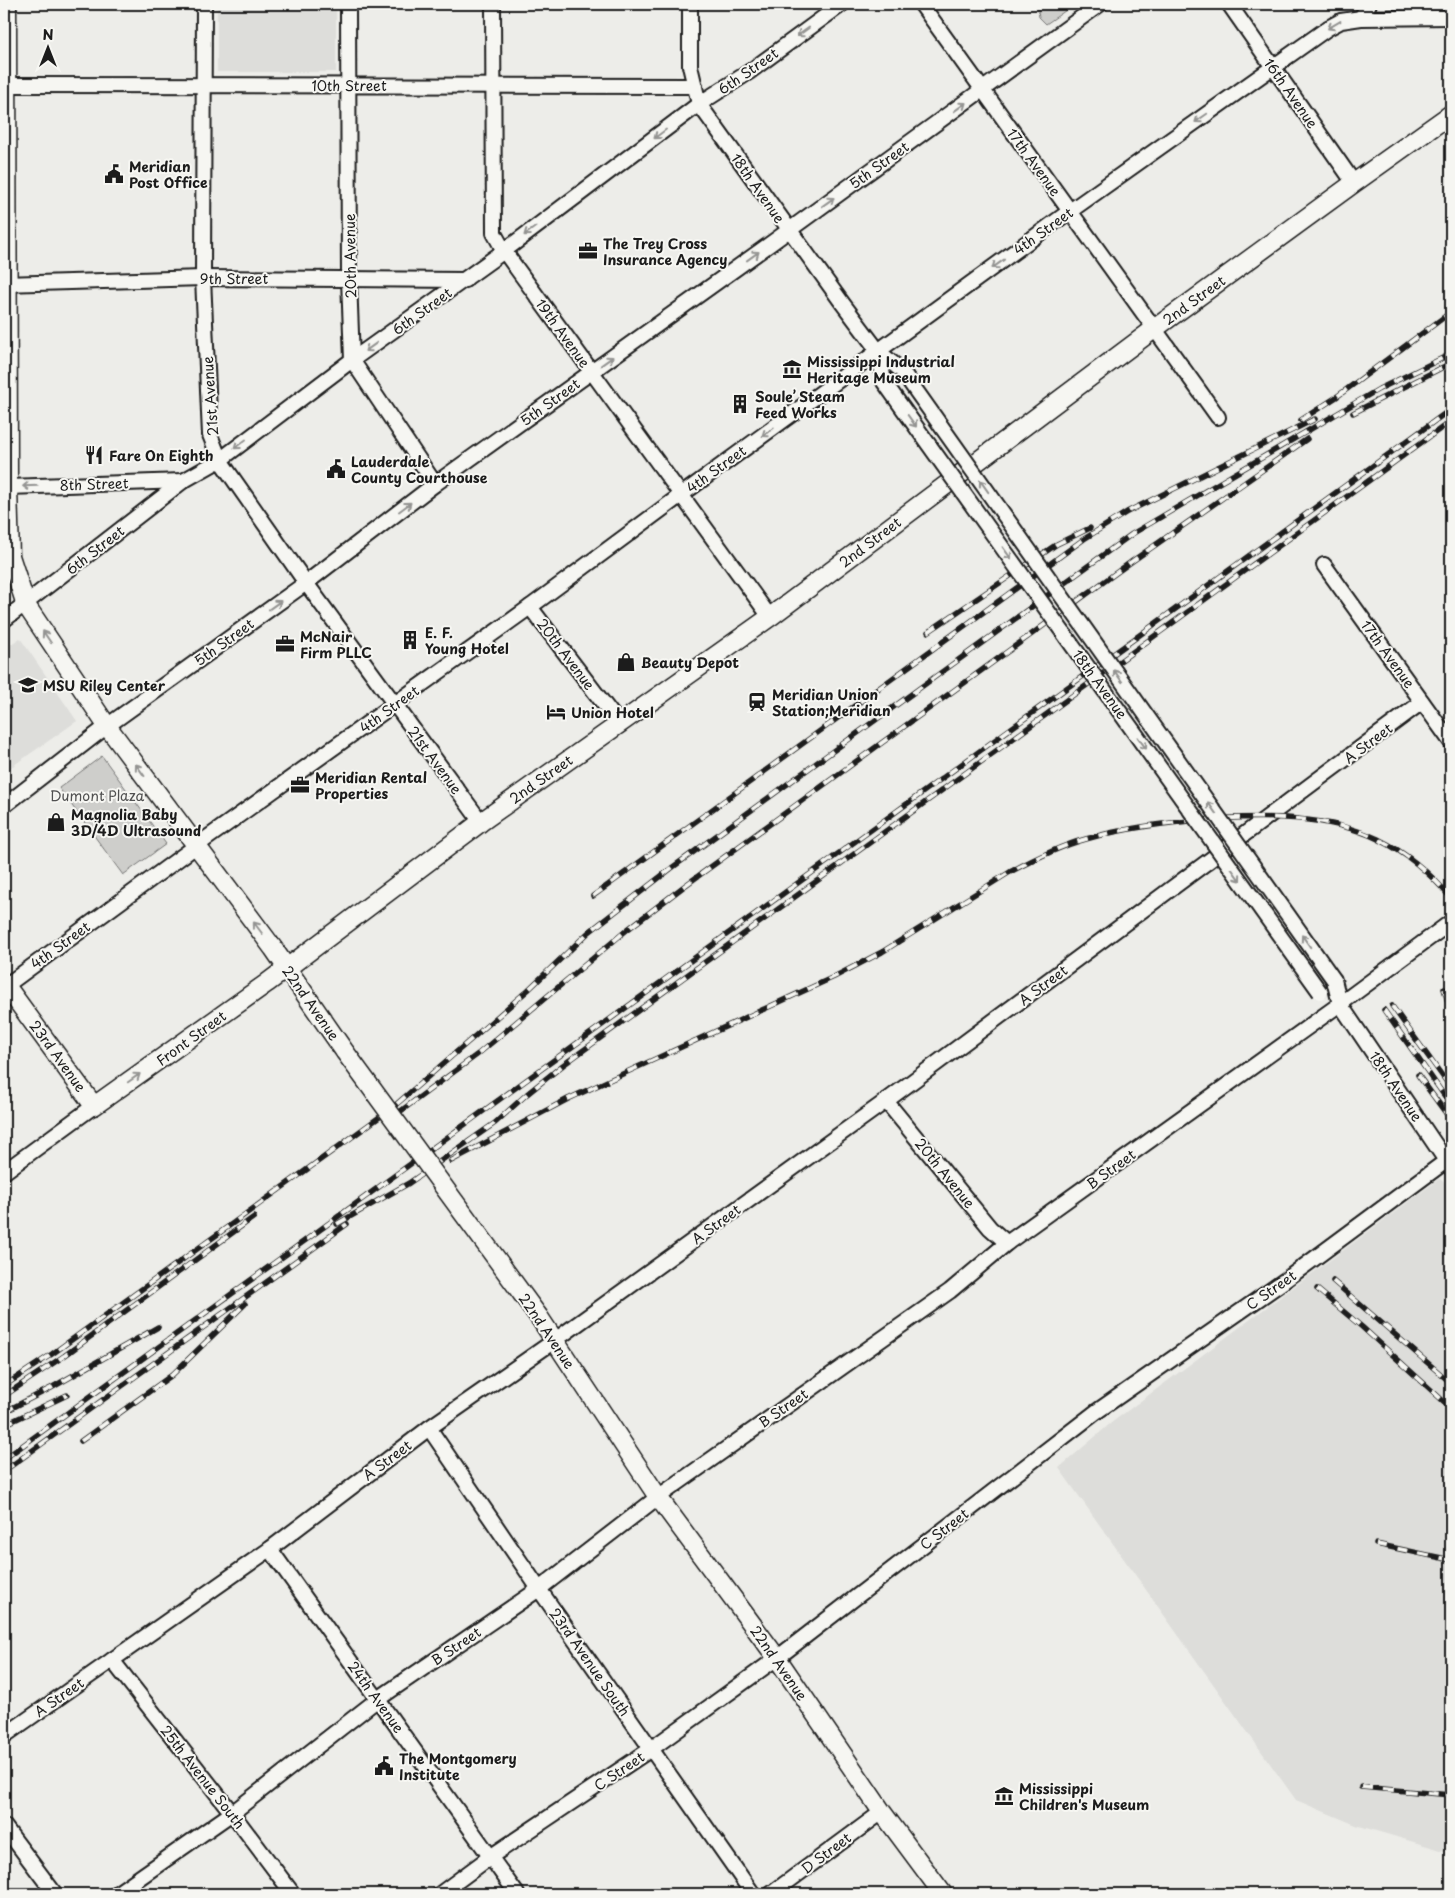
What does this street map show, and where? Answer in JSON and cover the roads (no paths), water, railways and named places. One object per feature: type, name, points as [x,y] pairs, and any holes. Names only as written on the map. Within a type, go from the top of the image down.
[{"type":"main road","name":"22nd Avenue","points":[[7,4],[6,487],[10,556],[26,605],[108,726],[539,1317],[658,1496],[777,1658],[882,1812],[943,1894]]},
{"type":"main road","name":"2nd Street","points":[[286,968],[481,822],[770,617],[1154,329],[1451,114]]},
{"type":"main road","name":"Front Street","points":[[94,1106],[286,968]]},
{"type":"main road","name":"23rd Avenue","points":[[4,985],[94,1106]]},
{"type":"street","name":"21st Avenue","points":[[204,4],[204,278],[210,435],[220,460],[306,582],[481,822]]},
{"type":"street","name":"20th Avenue","points":[[348,4],[349,279],[352,360]]},
{"type":"street","name":"19th Avenue","points":[[493,4],[494,233],[504,251],[591,373],[770,617]]},
{"type":"street","name":"18th Avenue","points":[[690,4],[690,66],[699,104],[788,231],[879,352],[902,370],[1334,980],[1340,1004],[1449,1165]]},
{"type":"street","name":"6th Street","points":[[4,620],[26,605],[183,481],[220,460],[352,360],[465,280],[699,104],[748,72],[842,4]]},
{"type":"street","name":"17th Avenue","points":[[921,4],[1218,417]]},
{"type":"street","name":"5th Street","points":[[4,806],[108,726],[306,582],[435,484],[1100,4]]},
{"type":"street","name":"16th Avenue","points":[[1229,4],[1354,183]]},
{"type":"street","points":[[1361,18],[1369,4]]},
{"type":"street","name":"4th Street","points":[[4,985],[395,705],[1070,211],[1341,20],[1451,17]]},
{"type":"street","name":"10th Street","points":[[6,86],[695,86]]},
{"type":"street","name":"9th Street","points":[[6,284],[204,278],[465,280]]},
{"type":"street","name":"18th Avenue","points":[[879,352],[884,382],[1320,992],[1340,1004]]},
{"type":"street","points":[[352,360],[435,484]]},
{"type":"street","name":"8th Street","points":[[6,487],[183,481]]},
{"type":"street","name":"17th Avenue","points":[[1324,565],[1451,742]]},
{"type":"street","name":"20th Avenue","points":[[530,606],[620,725]]},
{"type":"street","name":"A Street","points":[[4,1736],[270,1549],[429,1428],[554,1341],[886,1101],[1422,702]]},
{"type":"street","name":"B Street","points":[[116,1894],[232,1813],[378,1699],[539,1589],[658,1496],[950,1291],[1007,1243],[1451,922]]},
{"type":"street","name":"20th Avenue","points":[[886,1101],[990,1228],[1007,1243]]},
{"type":"street","points":[[4,1172],[94,1106]]},
{"type":"street","name":"C Street","points":[[440,1894],[490,1856],[651,1749],[777,1658],[1096,1412],[1449,1165]]},
{"type":"street","name":"23rd Avenue South","points":[[429,1428],[539,1589],[753,1894]]},
{"type":"street","name":"24th Avenue","points":[[270,1549],[517,1894]]},
{"type":"street","name":"25th Avenue South","points":[[112,1660],[293,1894]]},
{"type":"street","name":"D Street","points":[[771,1894],[882,1812]]},
{"type":"street","points":[[4,1826],[55,1894]]},
{"type":"railway","points":[[1301,420],[1335,398],[1451,312]]},
{"type":"railway","points":[[4,1386],[52,1354],[392,1108],[528,990],[589,932],[673,867],[1132,534],[1379,389],[1451,354]]},
{"type":"railway","points":[[1353,413],[1451,363]]},
{"type":"railway","points":[[4,1459],[1451,409]]},
{"type":"railway","points":[[593,896],[1084,539],[1127,512],[1315,419]]},
{"type":"railway","points":[[337,1224],[409,1183],[495,1123],[563,1065],[1451,421]]},
{"type":"railway","points":[[390,1119],[478,1054],[628,929],[683,887],[1131,562],[1307,439]]},
{"type":"railway","points":[[928,632],[1057,544],[1090,528]]},
{"type":"railway","points":[[451,1161],[568,1099],[834,977],[882,952],[1028,862],[1086,839],[1118,831],[1214,819],[1256,817],[1318,821],[1359,831],[1389,845],[1418,865],[1451,898]]},
{"type":"railway","points":[[1444,989],[1451,1011]]},
{"type":"railway","points":[[1392,1006],[1451,1088]]},
{"type":"railway","points":[[1384,1010],[1451,1105]]},
{"type":"railway","points":[[1418,1075],[1451,1120]]},
{"type":"railway","points":[[4,1396],[64,1356],[254,1217]]},
{"type":"railway","points":[[4,1471],[347,1224]]},
{"type":"railway","points":[[1333,1281],[1451,1383]]},
{"type":"railway","points":[[1317,1289],[1451,1408]]},
{"type":"railway","points":[[81,1441],[172,1375],[245,1304]]},
{"type":"railway","points":[[4,1412],[51,1388],[158,1327]]},
{"type":"railway","points":[[4,1425],[67,1395]]},
{"type":"railway","points":[[1376,1544],[1451,1560]]},
{"type":"railway","points":[[1361,1787],[1451,1795]]},
{"type":"place","name":"Meridian Post Office","points":[[114,174]]},
{"type":"place","name":"The Trey Cross Insurance Agency","points":[[588,251]]},
{"type":"place","name":"Mississippi Industrial Heritage Museum","points":[[792,369]]},
{"type":"place","name":"Soule’ Steam Feed Works","points":[[740,404]]},
{"type":"place","name":"Fare On Eighth","points":[[94,455]]},
{"type":"place","name":"Lauderdale County Courthouse","points":[[336,469]]},
{"type":"place","name":"E. F. Young Hotel","points":[[410,640]]},
{"type":"place","name":"McNair Firm PLLC","points":[[285,644]]},
{"type":"place","name":"Beauty Depot","points":[[626,662]]},
{"type":"place","name":"MSU Riley Center","points":[[28,685]]},
{"type":"place","name":"Meridian Union Station;Meridian","points":[[757,702]]},
{"type":"place","name":"Union Hotel","points":[[556,712]]},
{"type":"place","name":"Meridian Rental Properties","points":[[300,785]]},
{"type":"place","name":"Magnolia Baby 3D/4D Ultrasound","points":[[56,822]]},
{"type":"place","name":"The Montgomery Institute","points":[[384,1766]]},
{"type":"place","name":"Mississippi Children's Museum","points":[[1004,1796]]},
{"type":"park label","name":"Dumont Plaza","points":[[97,795]]}]
